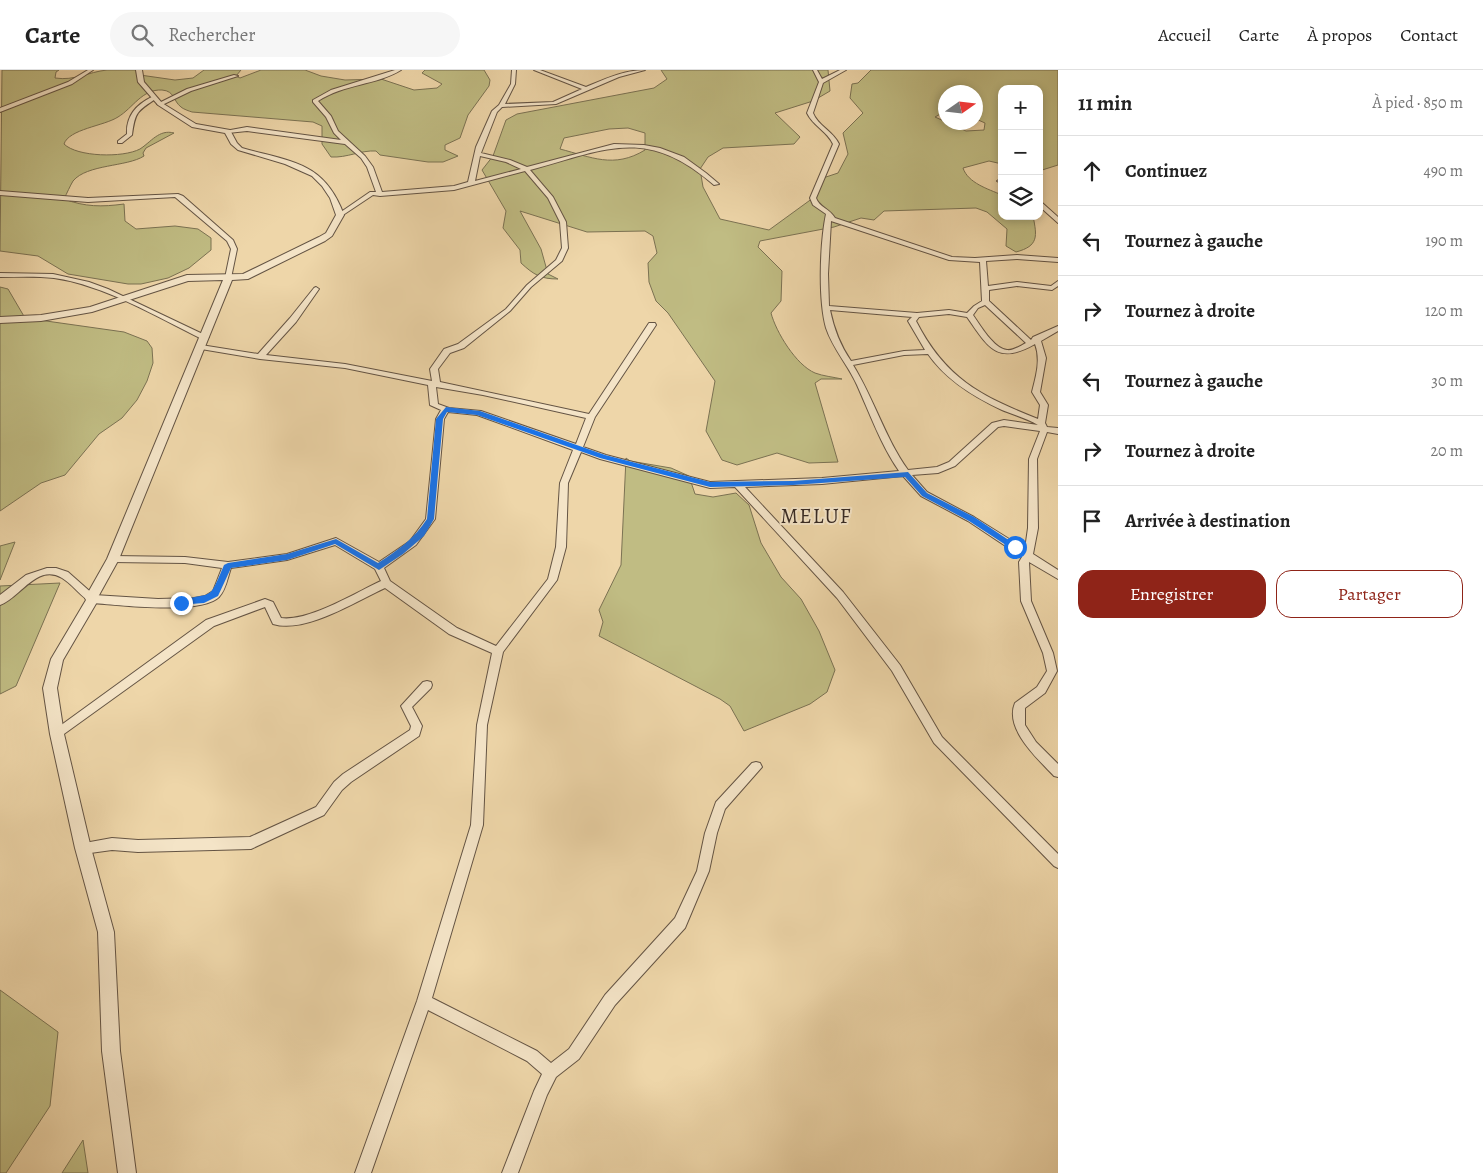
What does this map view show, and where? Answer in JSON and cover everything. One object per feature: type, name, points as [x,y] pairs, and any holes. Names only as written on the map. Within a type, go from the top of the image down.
[{"type":"street","points":[[0,110],[70,83],[91,70]]},
{"type":"street","points":[[139,70],[141,82],[154,98],[194,126],[228,131],[247,128],[345,142]]},
{"type":"street","points":[[380,194],[370,167],[363,157],[345,142],[316,103],[316,100],[399,70]]},
{"type":"street","points":[[471,184],[478,154],[495,111],[502,106],[513,84],[514,70]]},
{"type":"street","points":[[536,70],[548,72],[586,89]]},
{"type":"street","points":[[502,106],[554,103],[622,74],[643,70]]},
{"type":"street","points":[[815,70],[821,82]]},
{"type":"street","points":[[844,70],[821,82],[810,113],[816,124],[836,144],[813,198],[814,204],[830,213],[832,218],[838,222],[951,259],[1017,257],[1058,260]]},
{"type":"street","points":[[160,104],[189,90],[236,76]]},
{"type":"street","points":[[120,142],[130,134],[128,126],[131,117],[144,102],[154,98]]},
{"type":"street","points":[[228,131],[234,144],[240,149],[308,170],[319,176],[331,193],[340,216]]},
{"type":"street","points":[[0,320],[72,313],[124,300],[177,280],[195,277],[245,277],[308,248],[329,234],[340,216],[372,193],[440,190],[471,184],[524,168],[606,148],[629,145],[677,154],[697,167],[716,184]]},
{"type":"street","points":[[478,154],[508,161],[524,168],[541,185],[559,212],[563,222],[565,248],[559,262],[529,286],[508,310],[461,346],[447,351],[434,369],[434,404],[446,409],[478,413],[578,448],[703,483],[738,485],[908,474],[938,470],[952,464],[995,425],[1004,423],[1043,426]]},
{"type":"street","points":[[0,193],[88,200],[181,197],[230,240],[234,249],[228,278],[113,559],[57,659],[50,688],[57,734],[109,950],[111,1051],[127,1173]]},
{"type":"street","points":[[1043,206],[1058,221]]},
{"type":"street","points":[[830,213],[826,228],[826,308],[836,341],[859,381],[892,454],[908,474],[911,481],[924,494],[971,519],[1058,575]]},
{"type":"street","points":[[984,259],[986,302]]},
{"type":"street","points":[[0,275],[69,278],[106,290],[203,342],[260,357],[345,366],[591,417]]},
{"type":"street","points":[[986,288],[1017,284],[1052,288],[1058,283]]},
{"type":"street","points":[[260,357],[293,320],[316,288]]},
{"type":"street","points":[[969,315],[976,307],[986,302]]},
{"type":"street","points":[[986,302],[1041,347],[1041,369],[1036,392],[1044,405],[1043,426],[1033,459],[1033,521],[1030,556],[1024,562],[1025,599],[1055,670],[1041,690],[1019,706],[1020,726],[1032,745],[1058,772]]},
{"type":"street","points":[[826,308],[916,315],[949,312],[969,315],[1000,352],[1011,353],[1058,328]]},
{"type":"street","points":[[916,315],[912,321],[928,352],[968,389],[1043,426],[1058,430]]},
{"type":"street","points":[[363,1173],[424,1001],[477,825],[482,725],[498,651],[552,580],[561,547],[564,483],[590,424],[591,417],[652,325]]},
{"type":"street","points":[[849,364],[904,353],[928,352]]},
{"type":"street","points":[[379,567],[414,542],[430,519],[440,419],[446,409]]},
{"type":"street","points":[[738,485],[840,595],[896,668],[938,740],[1058,862]]},
{"type":"street","points":[[113,559],[185,560],[228,565],[287,557],[336,541],[379,567],[386,583],[453,631],[498,651]]},
{"type":"street","points":[[0,601],[25,580],[49,570],[64,575],[92,599],[161,603],[204,600],[215,594],[228,565]]},
{"type":"street","points":[[57,734],[217,619],[265,603],[270,605],[277,621],[282,624],[301,622],[386,583]]},
{"type":"street","points":[[83,848],[112,844],[234,845],[260,840],[320,811],[338,786],[347,778],[415,733],[417,726],[406,706],[427,686]]},
{"type":"street","points":[[510,1173],[540,1091],[551,1072],[574,1054],[610,1000],[680,923],[703,870],[711,833],[720,806],[756,767]]},
{"type":"street","points":[[424,1001],[532,1056],[551,1072]]},
{"type":"shaded area","points":[[2,70],[59,70],[56,72],[55,78],[62,79],[107,70],[135,70],[140,75],[175,80],[193,78],[204,70],[241,70],[236,76],[240,78],[261,70],[305,70],[321,76],[345,80],[381,79],[414,90],[437,88],[442,84],[422,73],[425,70],[484,70],[490,80],[489,86],[468,115],[460,138],[445,145],[445,150],[458,156],[443,162],[428,162],[380,155],[376,151],[331,157],[322,144],[322,126],[313,122],[192,112],[178,105],[172,94],[162,90],[143,96],[112,120],[80,131],[67,139],[64,144],[79,152],[100,155],[132,152],[140,149],[160,134],[174,133],[146,148],[143,153],[144,156],[137,160],[88,171],[79,175],[73,181],[64,199],[94,206],[124,204],[125,221],[136,229],[175,226],[198,229],[211,238],[211,250],[189,268],[168,278],[141,284],[128,284],[68,274],[38,256],[0,251]]},
{"type":"shaded area","points":[[661,70],[828,70],[830,91],[813,101],[775,113],[800,137],[794,144],[723,148],[708,157],[700,169],[703,187],[720,219],[769,230],[813,198],[823,178],[838,173],[848,154],[843,133],[863,113],[850,98],[852,84],[858,83],[871,70],[1058,70],[1058,165],[1043,170],[1043,85],[998,85],[998,163],[989,161],[963,168],[974,182],[998,193],[998,220],[1034,220],[1035,239],[1029,247],[1016,252],[1006,246],[1007,229],[987,212],[976,208],[884,211],[874,220],[861,218],[834,227],[760,241],[758,247],[782,271],[781,301],[771,313],[782,338],[794,356],[808,369],[818,374],[842,379],[821,379],[815,383],[838,462],[809,463],[777,453],[737,465],[722,460],[706,431],[715,381],[668,313],[656,301],[649,282],[648,263],[657,253],[653,236],[645,231],[587,232],[520,211],[541,249],[548,274],[558,279],[552,279],[538,276],[521,263],[520,250],[503,228],[506,211],[482,170],[493,156],[506,120],[517,114],[654,88],[667,79]],"holes":[[[628,128],[645,133],[645,150],[623,159],[602,160],[560,149],[564,138],[609,129]]]},
{"type":"shaded area","points":[[0,287],[8,289],[25,318],[124,332],[147,341],[152,348],[153,363],[147,381],[137,400],[122,418],[99,434],[65,475],[41,483],[0,511]]},
{"type":"shaded area","points":[[626,458],[630,461],[671,468],[689,476],[695,494],[713,497],[736,493],[749,505],[761,543],[781,577],[801,599],[819,631],[835,670],[827,692],[810,704],[744,731],[730,706],[720,699],[599,636],[603,622],[599,610],[621,565]]},
{"type":"shaded area","points":[[15,542],[0,580],[0,546]]},
{"type":"shaded area","points":[[60,583],[16,686],[0,694],[0,586]]},
{"type":"shaded area","points":[[0,990],[58,1032],[50,1106],[6,1173],[0,1173]]},
{"type":"shaded area","points":[[83,1140],[88,1173],[62,1173]]},
{"type":"district","name":"MELUF","points":[[816,516]]},
{"type":"route","points":[[181,603],[204,600],[215,594],[228,565],[287,557],[336,541],[379,567],[414,542],[427,526],[430,519],[440,415],[446,409],[478,413],[547,435],[603,457],[718,486],[793,483],[908,474],[911,481],[924,494],[971,519],[1015,547]]}]
